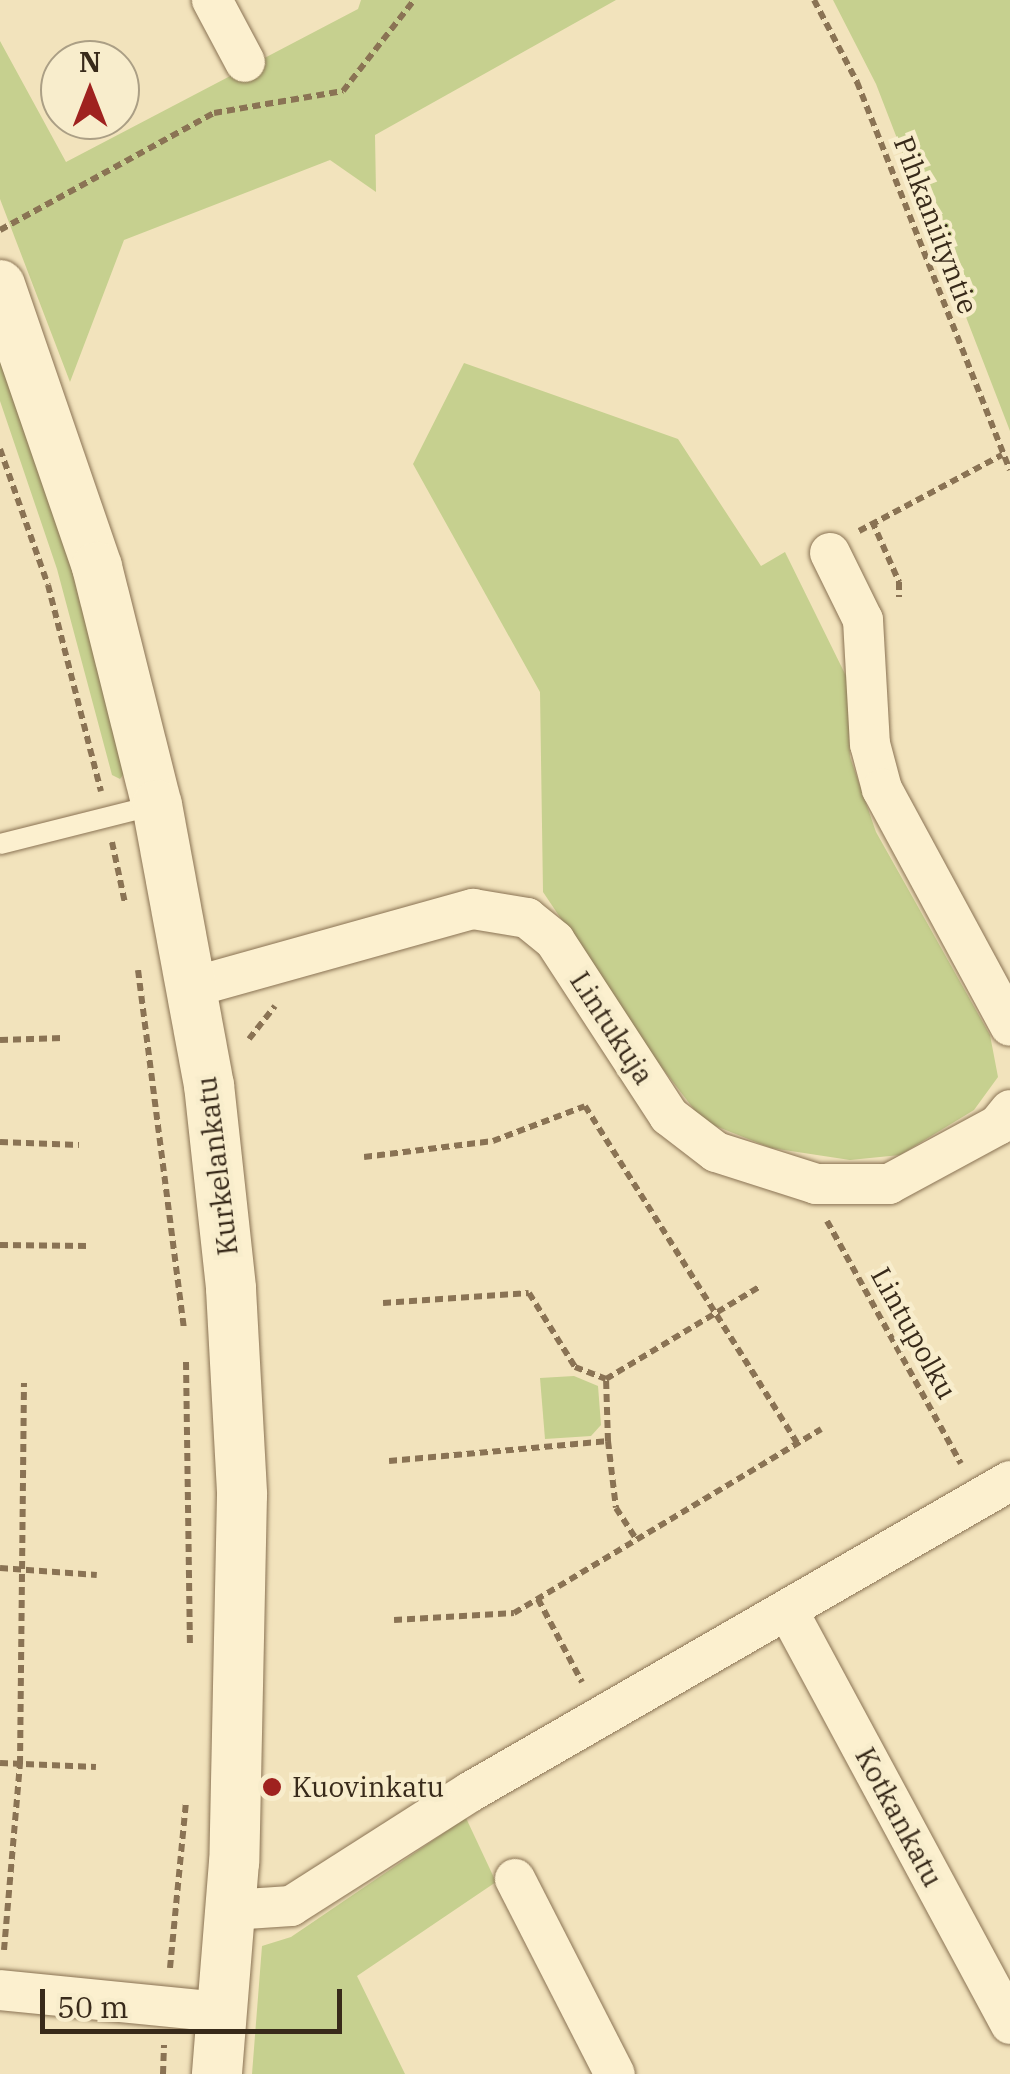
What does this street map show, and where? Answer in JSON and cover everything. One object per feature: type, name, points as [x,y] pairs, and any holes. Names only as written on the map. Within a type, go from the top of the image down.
[{"type":"street","points":[[212,0],[246,62]]},
{"type":"street","name":"Kurkelankatu","points":[[0,284],[96,567],[158,804],[193,987],[231,1289],[242,1495],[231,1910],[217,2074]]},
{"type":"street","points":[[830,553],[863,620],[870,744],[882,789],[1010,1026]]},
{"type":"street","name":"Lintukuja","points":[[193,987],[473,909],[526,918],[555,940],[669,1116],[716,1152],[816,1184],[889,1184],[998,1126],[1010,1110]]},
{"type":"street","points":[[231,1910],[290,1906],[470,1792],[995,1491]]},
{"type":"street","name":"Kotkankatu","points":[[788,1611],[1010,2024]]},
{"type":"street","points":[[515,1879],[615,2074]]},
{"type":"street","points":[[0,1990],[222,2012]]},
{"type":"lane","points":[[0,844],[158,804]]},
{"type":"path","points":[[0,230],[214,113],[343,90],[414,0]]},
{"type":"path","name":"Pihkaniityntie","points":[[814,0],[856,82],[1010,470]]},
{"type":"path","points":[[0,449],[48,584],[108,818],[127,911]]},
{"type":"path","points":[[830,553],[872,521],[1002,455]]},
{"type":"path","points":[[872,521],[899,582],[899,601]]},
{"type":"path","points":[[135,950],[186,1340]]},
{"type":"path","points":[[250,1052],[249,1036],[288,998]]},
{"type":"path","points":[[0,1040],[63,1038]]},
{"type":"path","points":[[364,1157],[494,1141],[585,1106],[797,1444]]},
{"type":"path","points":[[0,1142],[79,1145]]},
{"type":"path","name":"Lintupolku","points":[[839,1213],[822,1211],[995,1491]]},
{"type":"path","points":[[0,1244],[88,1246]]},
{"type":"path","points":[[606,1379],[761,1286]]},
{"type":"path","points":[[383,1303],[528,1293],[575,1367],[606,1379]]},
{"type":"path","points":[[186,1359],[190,1666]]},
{"type":"path","points":[[606,1379],[616,1508],[637,1540]]},
{"type":"path","points":[[0,1990],[20,1764],[24,1383]]},
{"type":"path","points":[[394,1620],[514,1613],[822,1429]]},
{"type":"path","points":[[389,1461],[608,1442]]},
{"type":"path","points":[[0,1568],[97,1575]]},
{"type":"path","points":[[538,1599],[584,1685]]},
{"type":"path","points":[[0,1763],[96,1767]]},
{"type":"path","points":[[163,2074],[187,1782]]},
{"type":"green space","points":[[361,0],[616,0],[375,135],[376,192],[330,160],[124,240],[70,382],[0,199],[0,41],[40,114],[40,140],[54,140],[66,162],[108,140],[140,140],[140,123],[358,9]]},
{"type":"green space","points":[[833,0],[1010,0],[1010,431],[876,84]]},
{"type":"green space","points":[[0,356],[70,564],[126,771],[120,779],[112,775],[57,569],[0,401]]},
{"type":"green space","points":[[464,363],[678,439],[761,566],[785,552],[848,680],[850,757],[876,832],[990,1035],[998,1077],[974,1110],[900,1155],[850,1160],[771,1148],[703,1121],[656,1060],[543,892],[540,692],[413,464]]},
{"type":"green space","points":[[574,1376],[598,1386],[601,1425],[591,1436],[545,1439],[540,1378]]},
{"type":"green space","points":[[466,1818],[496,1882],[357,1976],[405,2074],[252,2074],[262,1946],[291,1937]]},
{"type":"place","name":"Kuovinkatu","points":[[272,1787]]}]
